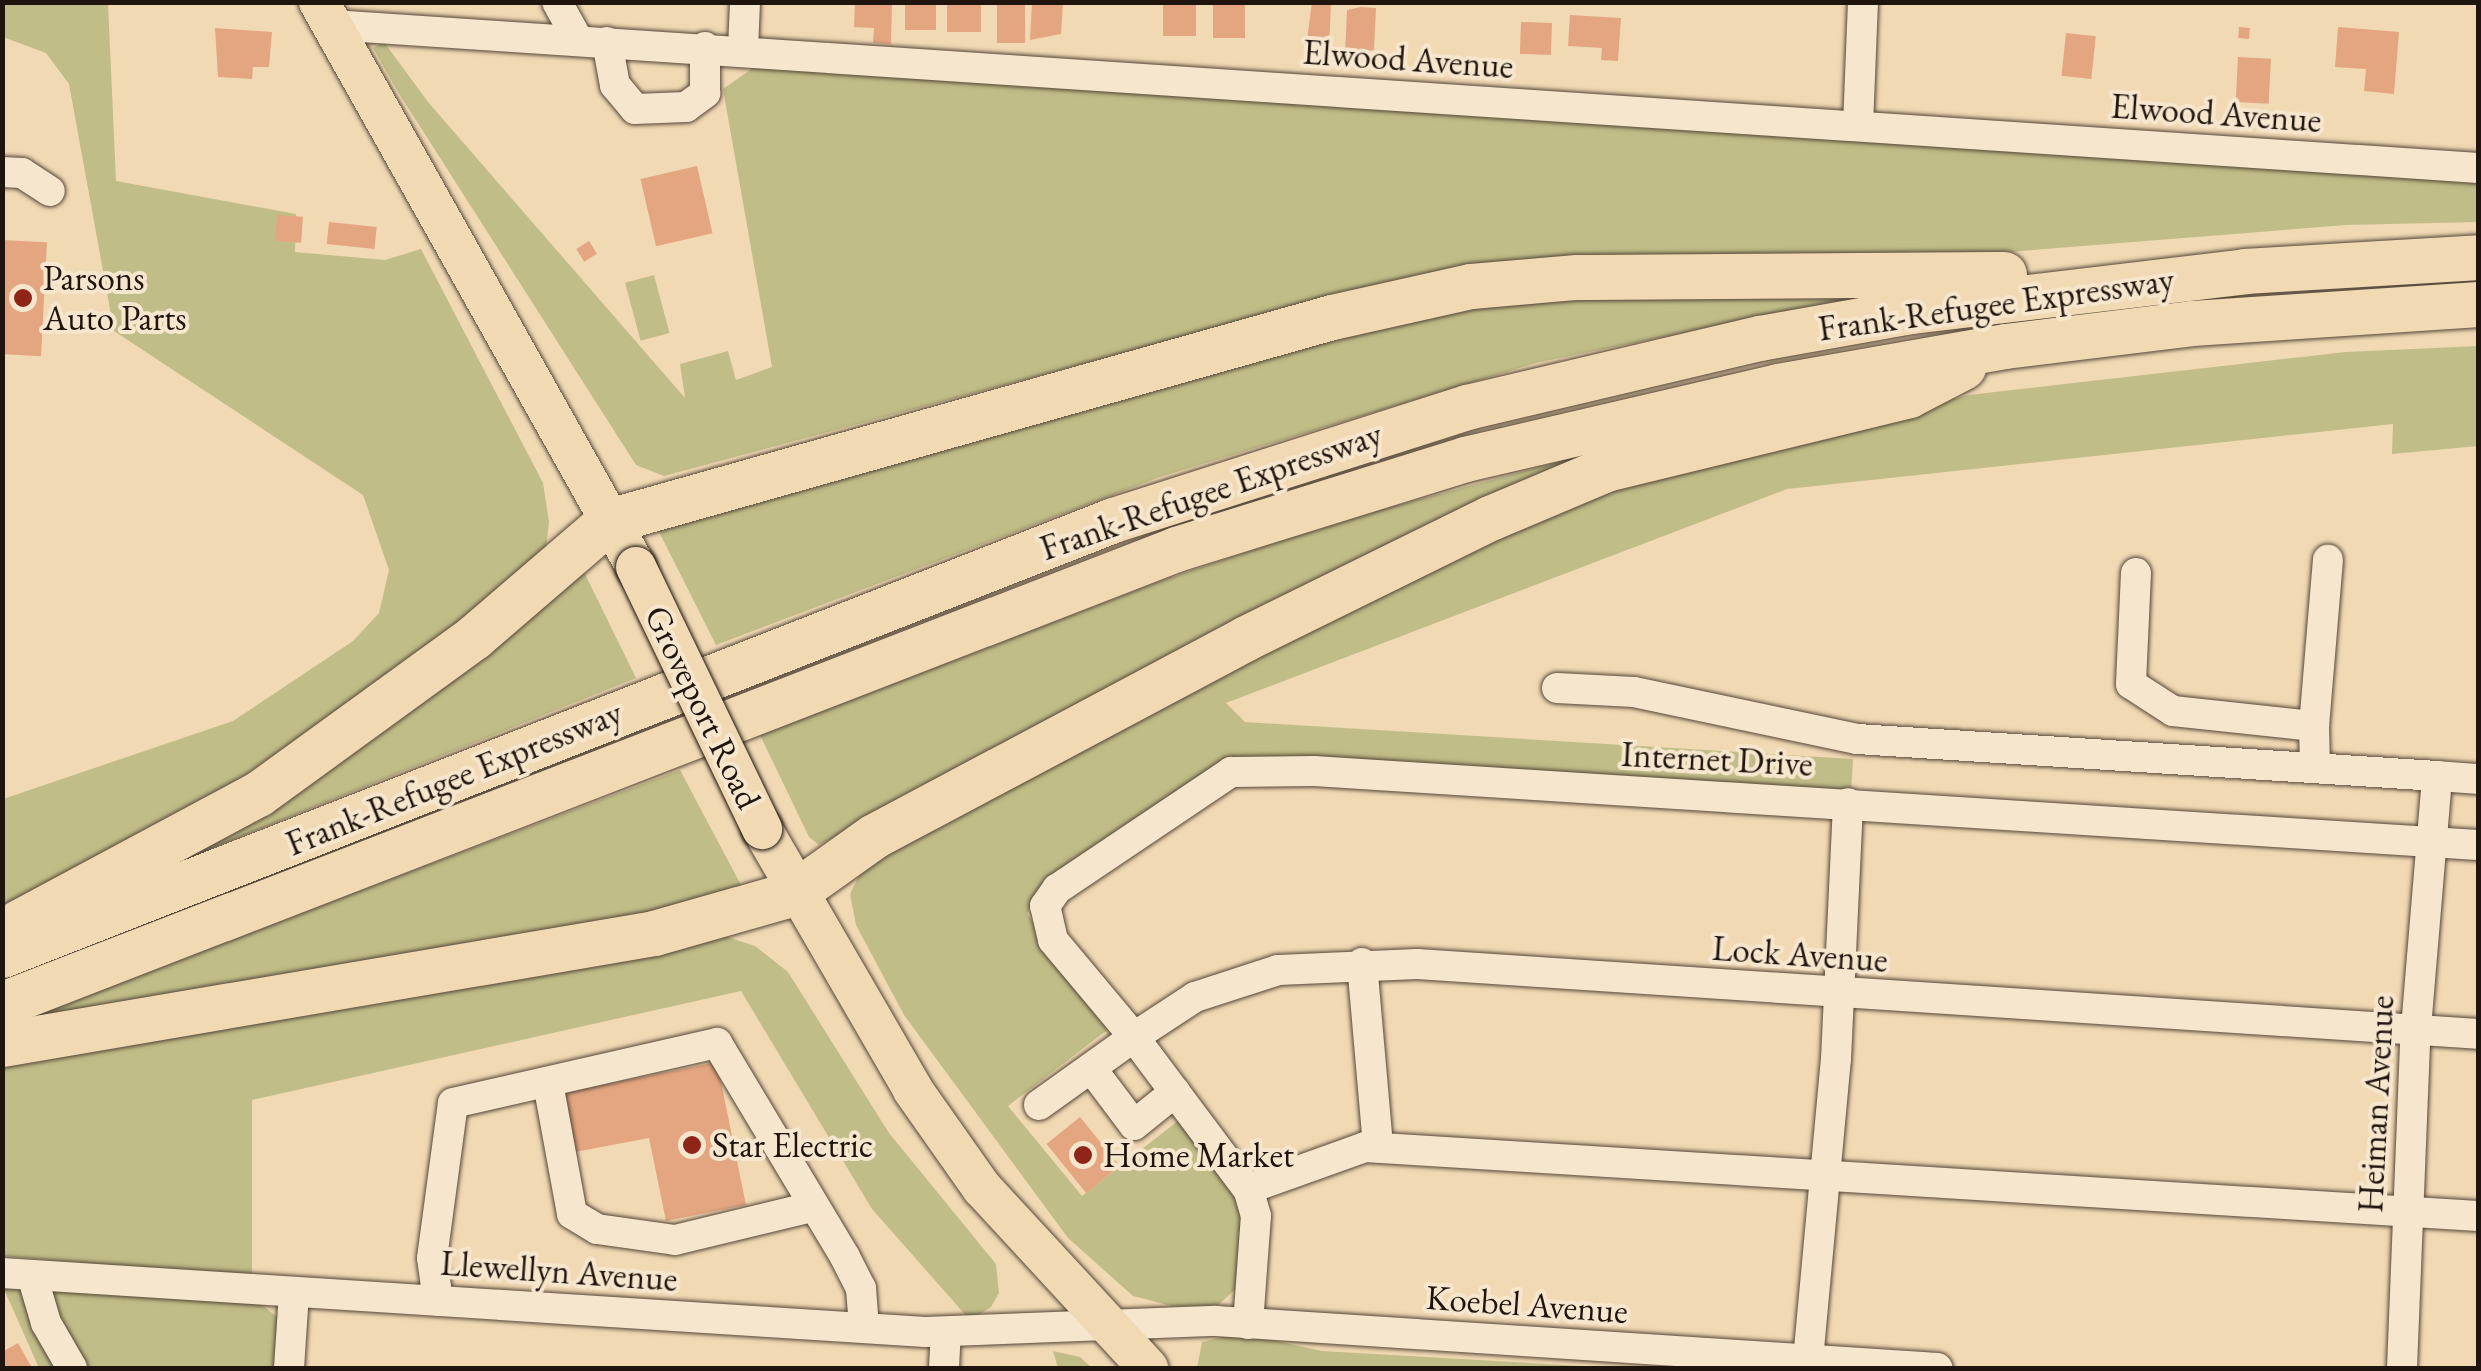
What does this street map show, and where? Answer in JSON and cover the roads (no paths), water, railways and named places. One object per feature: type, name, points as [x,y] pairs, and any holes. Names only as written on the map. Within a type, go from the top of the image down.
[{"type":"highway","name":"Frank-Refugee Expressway","points":[[9,940],[941,586],[1284,461],[1466,407],[1743,342],[2089,286],[2478,256]]},
{"type":"highway","points":[[9,940],[258,794],[474,637],[609,521],[1332,317],[1472,286],[1577,276],[2039,273],[2089,286]]},
{"type":"highway","name":"Frank-Refugee Expressway","points":[[14,1021],[1176,548],[1465,459],[1614,422],[2005,346],[2192,323],[2478,304]]},
{"type":"highway","points":[[14,1021],[654,932],[794,893],[874,836],[1246,638],[1490,518],[1639,459],[1909,395],[2005,346]]},
{"type":"main road","name":"Groveport Road","points":[[326,14],[636,567],[794,893],[913,1090],[982,1188],[1148,1368]]},
{"type":"street","points":[[557,2],[593,41],[615,85],[635,108],[686,107],[705,93],[705,47]]},
{"type":"street","points":[[744,2],[744,50]]},
{"type":"street","points":[[1858,126],[1863,2]]},
{"type":"street","name":"Elwood Avenue","points":[[326,14],[593,41],[2478,168]]},
{"type":"street","points":[[2,172],[22,174],[50,191]]},
{"type":"street","points":[[2314,768],[2328,560]]},
{"type":"street","points":[[2136,573],[2130,684],[2139,693],[2173,710],[2314,726]]},
{"type":"street","points":[[1556,688],[1634,692],[1744,720],[1915,744],[2478,779]]},
{"type":"street","name":"Internet Drive","points":[[1134,1038],[1054,940],[1045,906],[1056,889],[1231,772],[1314,770],[2478,845]]},
{"type":"street","points":[[2430,843],[2437,776]]},
{"type":"street","points":[[1808,1360],[1839,995],[1848,803]]},
{"type":"street","name":"Heiman Avenue","points":[[2402,1368],[2416,1030],[2430,843]]},
{"type":"street","points":[[1362,963],[1378,1147]]},
{"type":"street","name":"Lock Avenue","points":[[1038,1105],[1164,1013],[1236,980],[1362,963],[2478,1034]]},
{"type":"street","points":[[1134,1038],[1248,1189],[1256,1216],[1248,1324]]},
{"type":"street","points":[[438,1300],[432,1258],[453,1103],[717,1044],[861,1288],[864,1328]]},
{"type":"street","points":[[1091,1068],[1134,1125],[1175,1092]]},
{"type":"street","points":[[548,1083],[572,1214],[597,1229],[675,1240],[811,1207]]},
{"type":"street","points":[[1248,1189],[1341,1152],[1378,1147],[2478,1216]]},
{"type":"street","points":[[17,1274],[72,1368]]},
{"type":"street","name":"Llewellyn Avenue","points":[[17,1274],[864,1328],[946,1332],[1112,1328]]},
{"type":"street","points":[[289,1368],[294,1292]]},
{"type":"street","name":"Koebel Avenue","points":[[1112,1328],[1248,1324],[1937,1368]]},
{"type":"street","points":[[944,1368],[946,1332]]},
{"type":"place","name":"Parsons Auto Parts","points":[[23,298]]},
{"type":"place","name":"Star Electric","points":[[692,1145]]},
{"type":"place","name":"Home Market","points":[[1083,1155]]}]
